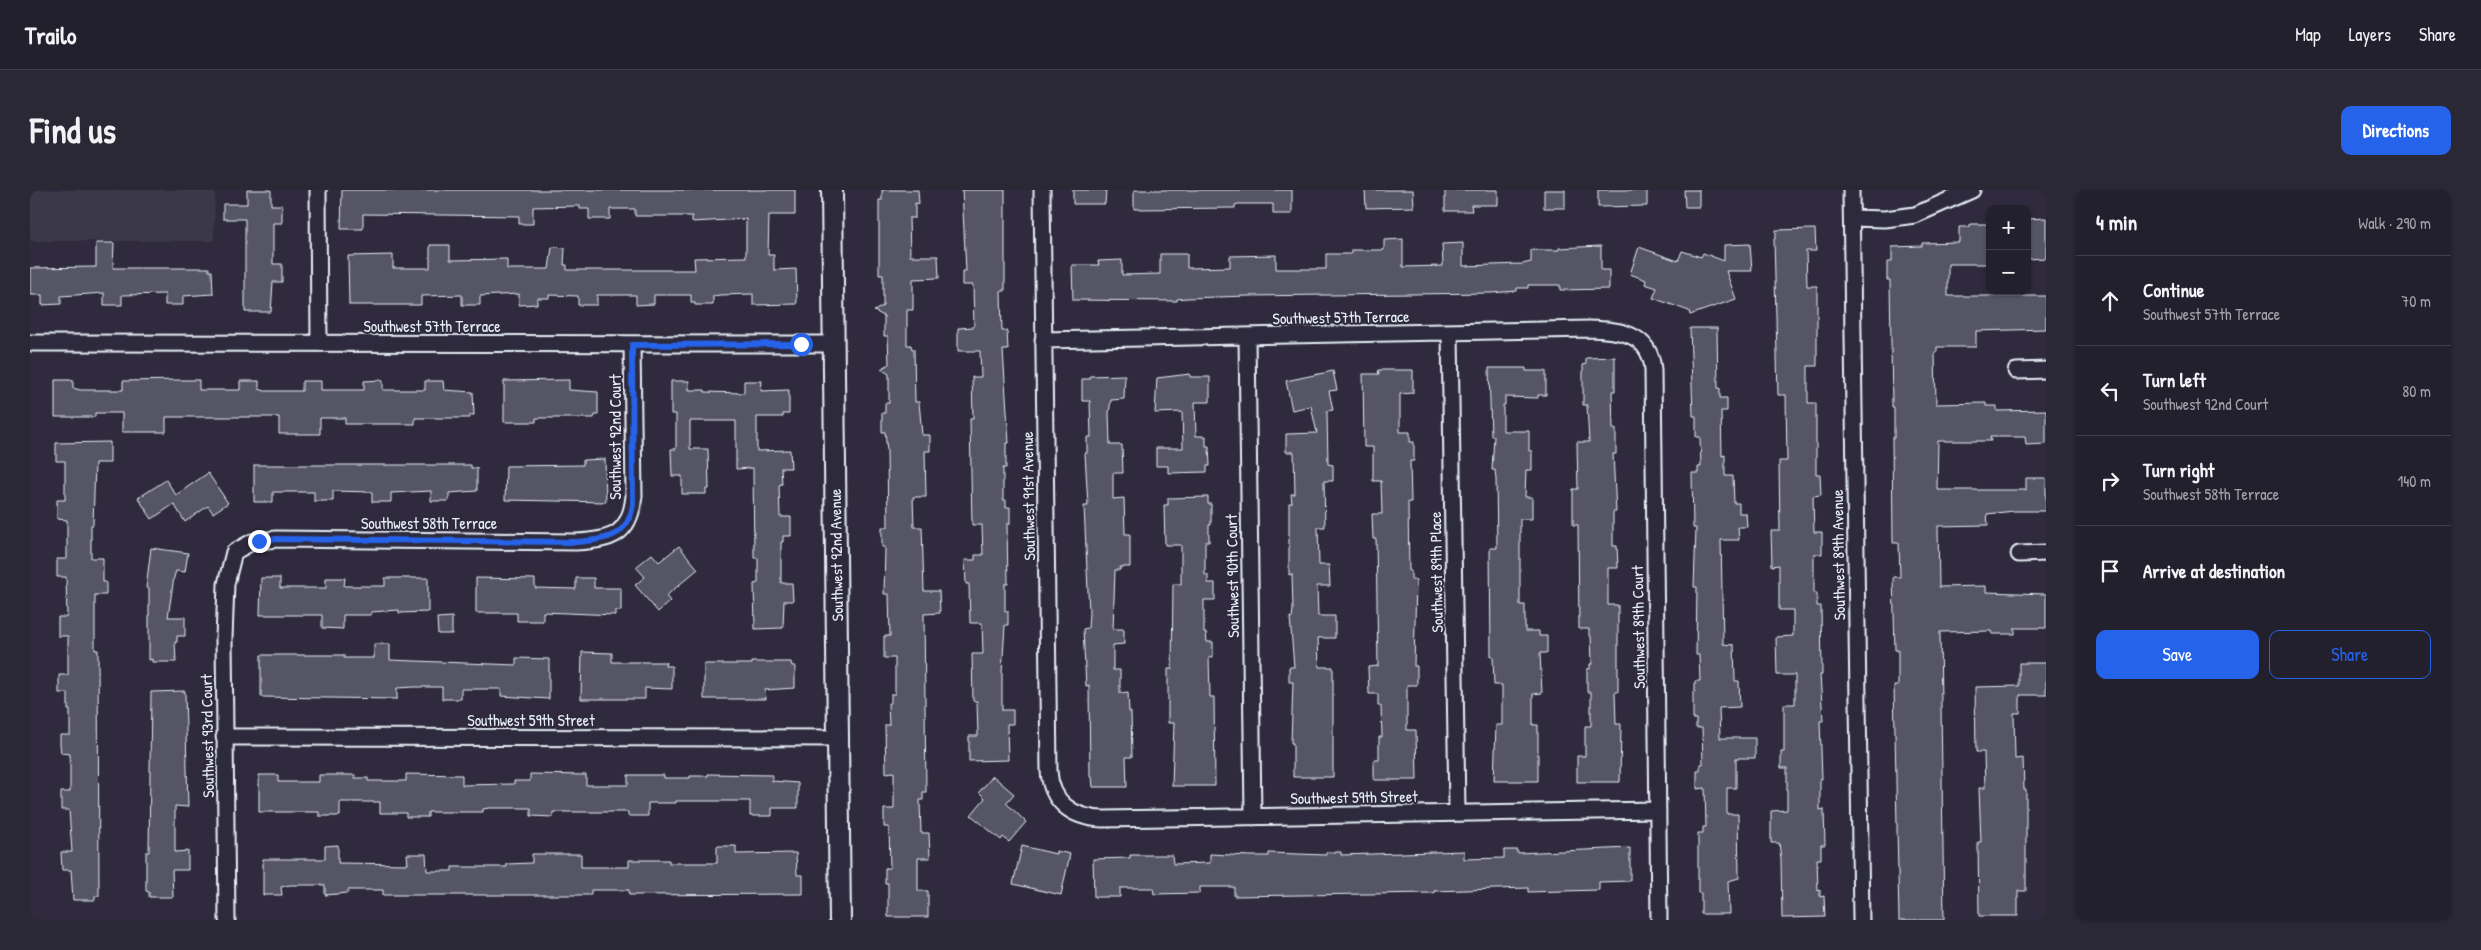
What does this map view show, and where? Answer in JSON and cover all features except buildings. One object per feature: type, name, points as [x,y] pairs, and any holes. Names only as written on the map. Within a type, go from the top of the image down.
[{"type":"street","points":[[318,190],[319,342]]},
{"type":"street","name":"Southwest 92nd Avenue","points":[[832,190],[840,920]]},
{"type":"street","name":"Southwest 91st Avenue","points":[[1042,190],[1049,770],[1051,786],[1057,799]]},
{"type":"street","name":"Southwest 89th Avenue","points":[[1852,190],[1861,920]]},
{"type":"street","points":[[1852,218],[1885,219],[1915,215],[1966,191]]},
{"type":"street","name":"Southwest 57th Terrace","points":[[1043,340],[1610,329],[1625,332],[1637,339]]},
{"type":"street","name":"Southwest 89th Place","points":[[1450,332],[1457,812]]},
{"type":"street","name":"Southwest 90th Court","points":[[1247,336],[1253,816]]},
{"type":"street","name":"Southwest 89th Court","points":[[1637,339],[1650,357],[1653,370],[1659,920]]},
{"type":"street","name":"Southwest 57th Terrace","points":[[30,343],[833,344]]},
{"type":"street","name":"Southwest 92nd Court","points":[[624,528],[630,518],[634,496],[632,345]]},
{"type":"street","points":[[2016,371],[2046,370]]},
{"type":"street","name":"Southwest 58th Terrace","points":[[234,552],[252,542],[276,539],[576,542],[603,538],[624,528]]},
{"type":"street","name":"Southwest 93rd Court","points":[[227,920],[224,737],[225,596],[228,570],[234,552]]},
{"type":"street","points":[[2019,554],[2046,553]]},
{"type":"street","name":"Southwest 59th Street","points":[[224,737],[838,738]]},
{"type":"street","name":"Southwest 59th Street","points":[[1057,799],[1071,812],[1091,819],[1658,810]]},
{"type":"shaded area","points":[[30,190],[215,190],[214,241],[30,241]]},
{"type":"route","points":[[259,541],[276,539],[576,542],[611,536],[619,532],[627,524],[634,496],[632,345],[801,344]]}]
